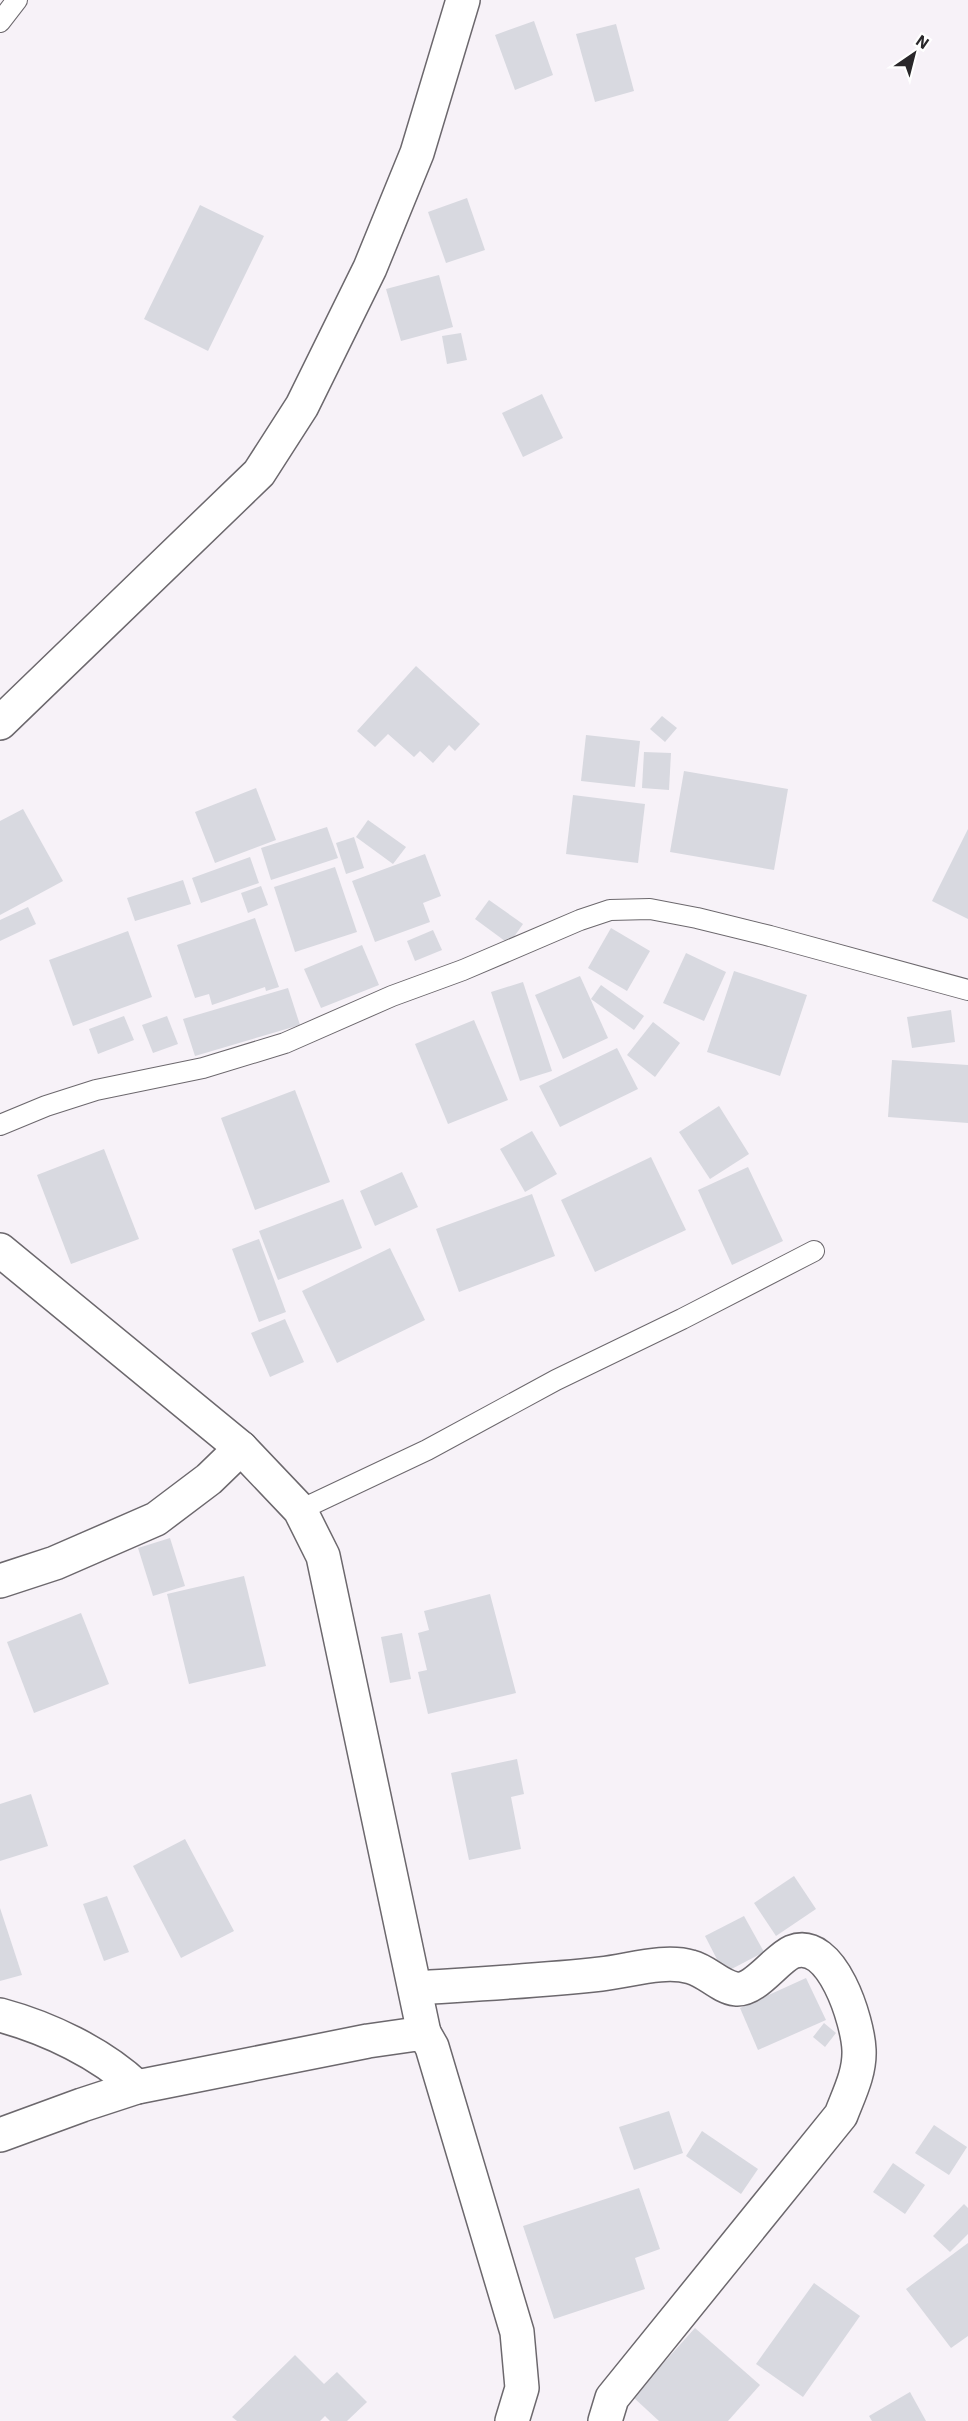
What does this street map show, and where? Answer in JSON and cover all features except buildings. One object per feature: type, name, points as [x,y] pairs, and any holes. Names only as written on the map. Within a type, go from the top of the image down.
[{"type":"street","points":[[0,723],[259,473],[302,406],[370,268],[417,153],[463,0]]},
{"type":"street","points":[[0,1250],[241,1448],[300,1510],[323,1556],[424,2033],[432,2047],[517,2332],[522,2388],[512,2421]]},
{"type":"street","points":[[0,1581],[55,1563],[156,1519],[209,1479],[241,1448]]},
{"type":"street","points":[[415,1988],[552,1979],[667,1965],[691,1966],[736,1989],[746,1988],[793,1952],[807,1952],[821,1958],[837,1975],[855,2023],[860,2050],[856,2077],[841,2115],[612,2398],[605,2421]]},
{"type":"street","points":[[0,2014],[54,2035],[92,2054],[120,2071],[137,2087]]},
{"type":"street","points":[[0,2135],[137,2087],[368,2041],[424,2033]]},
{"type":"lane","points":[[0,22],[17,0]]},
{"type":"lane","points":[[0,1125],[46,1106],[96,1090],[203,1068],[285,1043],[392,996],[463,970],[580,920],[610,910],[650,909],[698,918],[968,990]]},
{"type":"lane","points":[[300,1510],[427,1450],[556,1380],[814,1251]]}]
